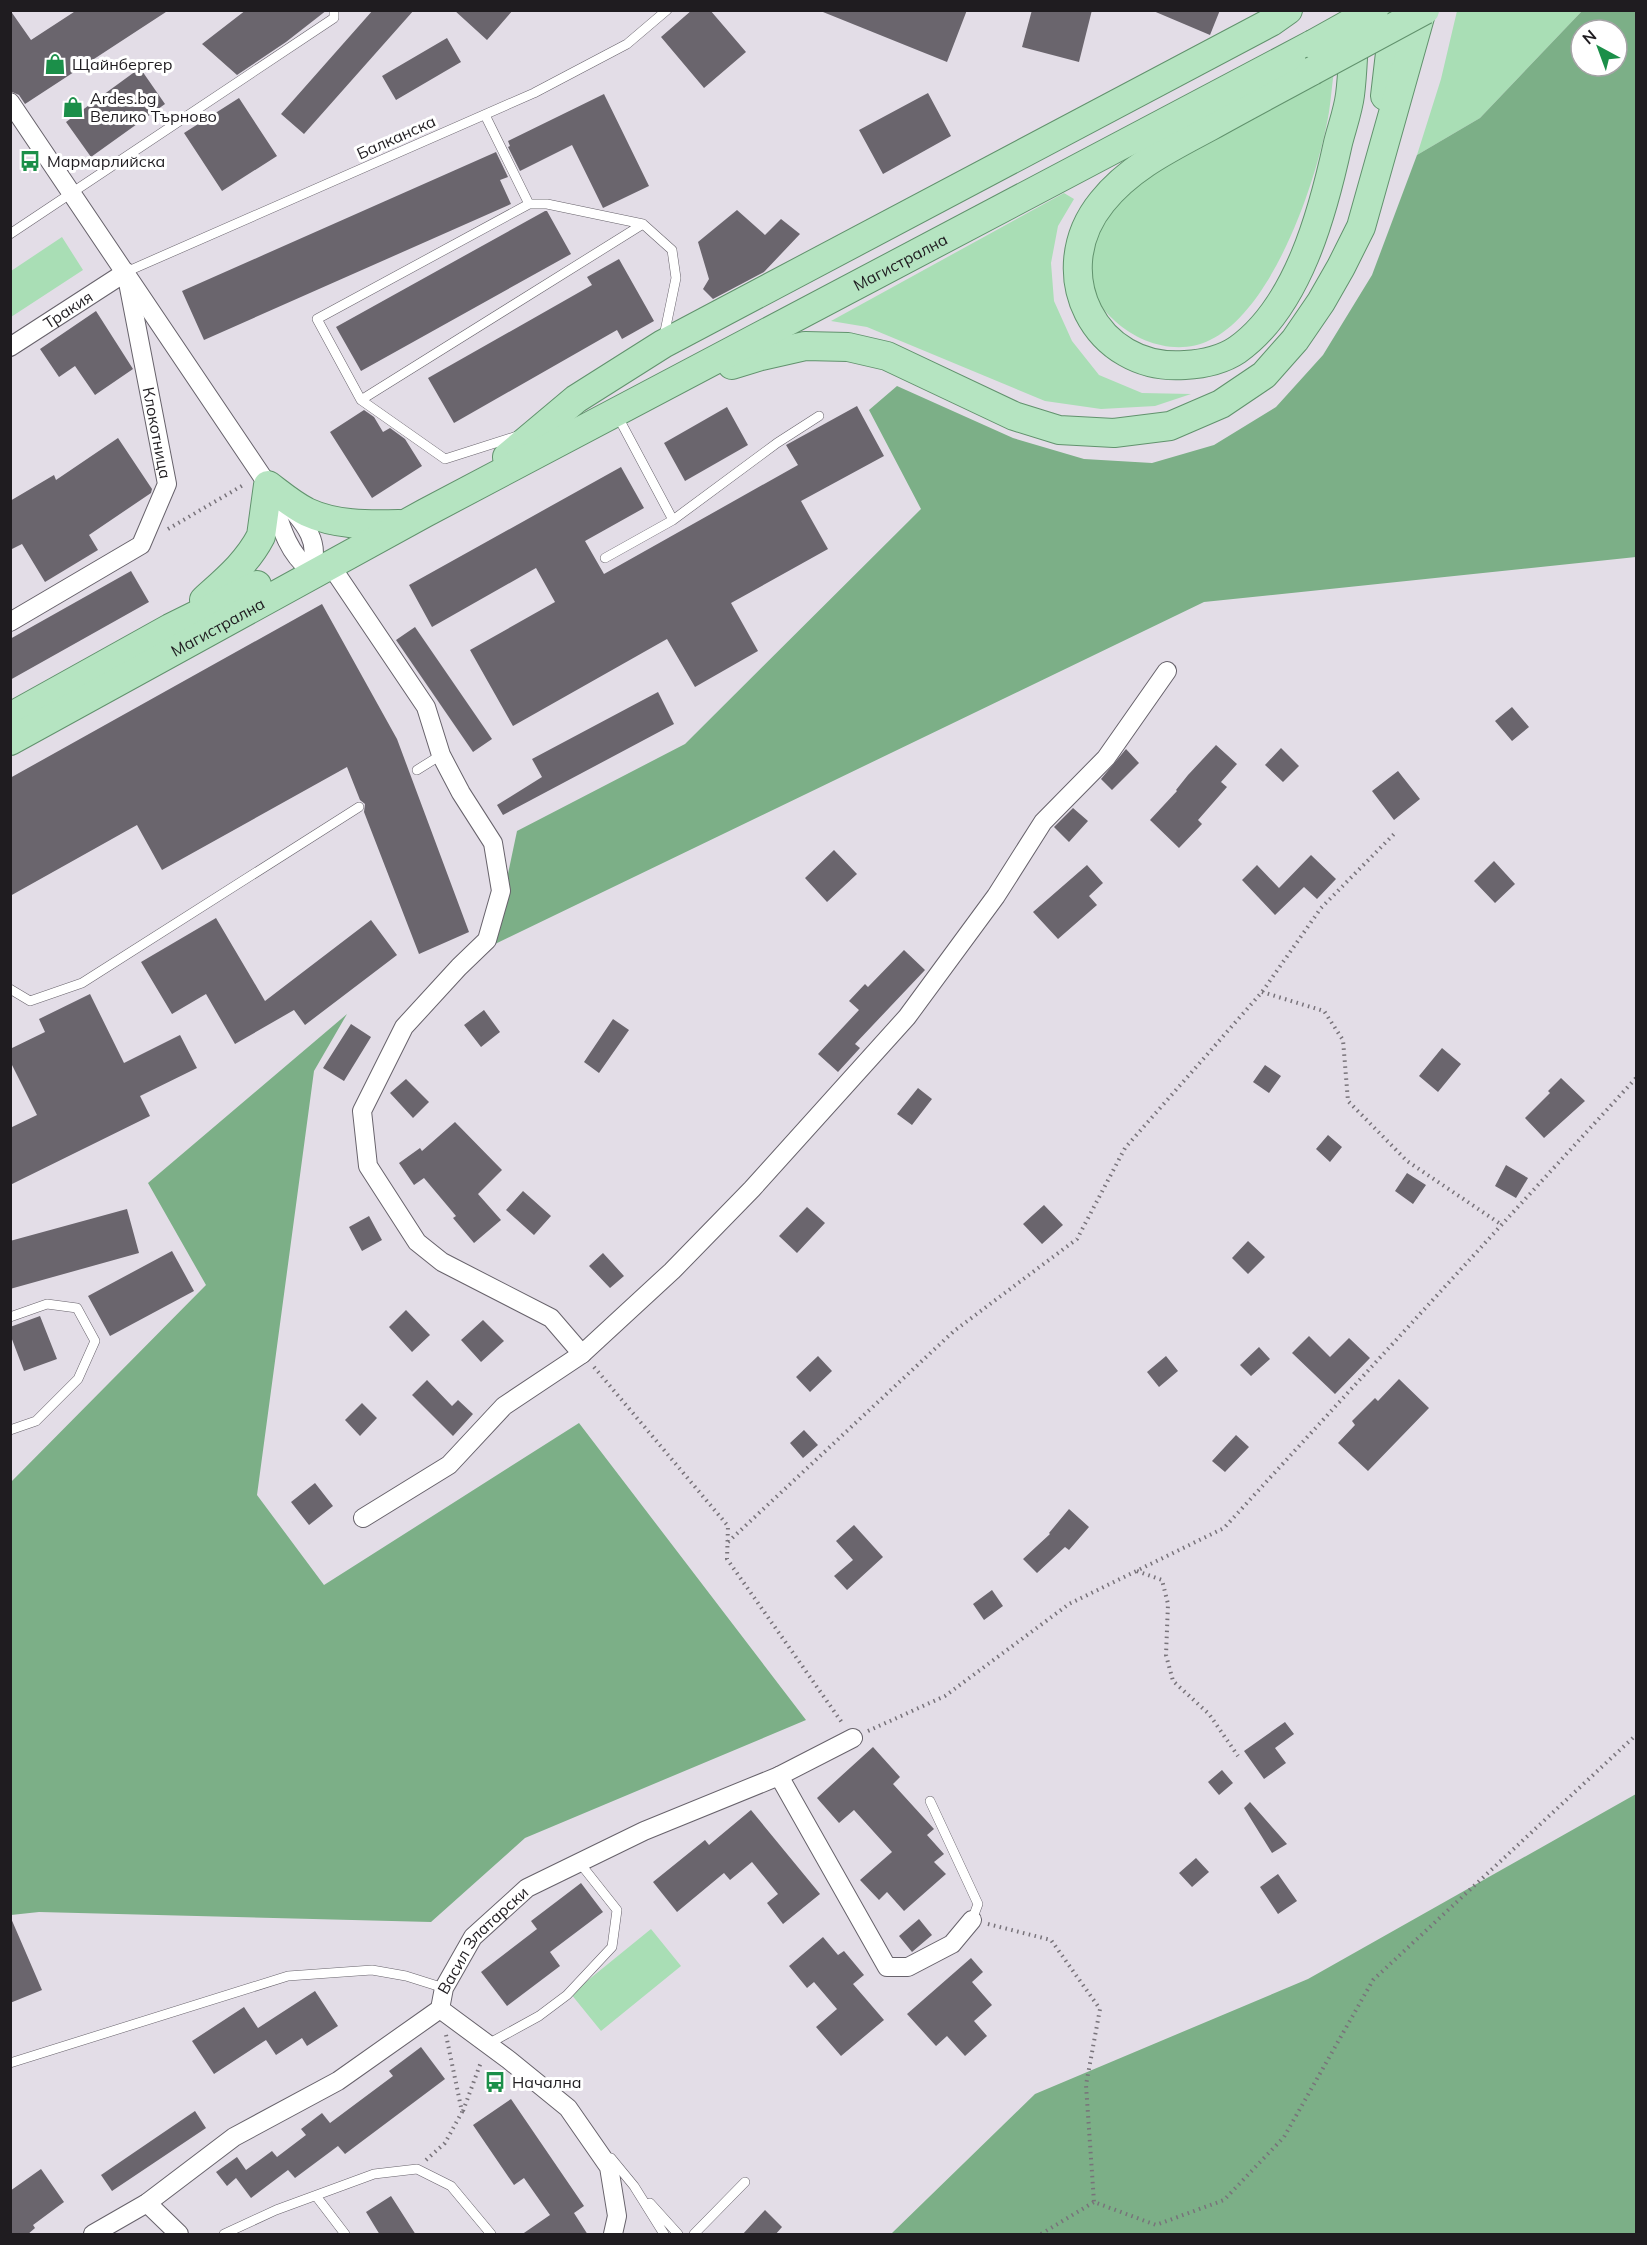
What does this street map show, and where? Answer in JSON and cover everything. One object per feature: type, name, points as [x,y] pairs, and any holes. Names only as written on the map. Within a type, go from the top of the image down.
[{"type":"main road","points":[[471,489],[576,399],[663,344],[1271,22],[1287,10]]},
{"type":"main road","points":[[1356,10],[1350,96],[1327,194],[1294,279],[1274,311],[1260,329],[1236,350],[1219,359],[1198,365],[1157,364],[1124,351],[1094,323],[1084,303],[1078,283],[1077,263],[1080,244],[1101,203],[1120,182],[1162,153],[1313,57],[1424,10]]},
{"type":"main road","name":"Магистрална","points":[[10,717],[170,628],[272,577],[313,569],[425,513],[669,384],[1313,57],[1374,10]]},
{"type":"main road","points":[[1375,179],[1395,10]]},
{"type":"main road","points":[[669,384],[761,356],[805,346],[848,346],[887,356],[1014,416],[1059,430],[1114,433],[1170,426],[1221,404],[1264,375],[1295,340],[1321,302],[1361,227],[1424,10]]},
{"type":"main road","points":[[264,480],[304,511],[321,518],[346,523],[399,524]]},
{"type":"main road","points":[[170,628],[241,566],[254,549],[261,536],[264,480]]},
{"type":"main road","name":"Магистрална","points":[[10,741],[313,569],[425,513]]},
{"type":"street","points":[[10,102],[264,480],[284,536],[292,551],[313,569],[426,706],[441,755],[493,843],[501,891],[487,940],[404,1027],[362,1111],[368,1166],[417,1242],[442,1262],[551,1318],[582,1354]]},
{"type":"street","name":"Тракия","points":[[10,348],[126,272]]},
{"type":"street","name":"Клокотница","points":[[126,272],[167,484],[141,545]]},
{"type":"street","points":[[10,622],[141,545]]},
{"type":"street","points":[[363,1518],[449,1465],[504,1407],[582,1354],[672,1271],[744,1197],[907,1017],[996,896],[1043,822],[1106,758],[1167,671]]},
{"type":"street","name":"Васил Златарски","points":[[93,2235],[147,2202],[234,2137],[338,2081],[440,2009],[444,1988],[473,1937],[527,1888],[644,1831],[779,1776],[853,1738]]},
{"type":"street","points":[[779,1776],[887,1967],[908,1967],[952,1944],[972,1920]]},
{"type":"street","points":[[440,2009],[568,2108],[609,2167],[618,2216],[613,2235]]},
{"type":"street","points":[[147,2202],[179,2235]]},
{"type":"lane","points":[[10,234],[334,18],[334,10]]},
{"type":"lane","name":"Балканска","points":[[126,272],[534,93],[627,44],[668,10]]},
{"type":"lane","points":[[485,115],[529,204]]},
{"type":"lane","points":[[540,429],[445,459],[362,400],[317,319],[529,204],[547,204],[643,224],[672,250],[676,278],[663,344]]},
{"type":"lane","points":[[362,400],[643,224]]},
{"type":"lane","points":[[616,413],[673,520]]},
{"type":"lane","points":[[605,558],[673,520],[777,443],[819,416]]},
{"type":"lane","points":[[417,770],[441,755]]},
{"type":"lane","points":[[10,989],[30,1001],[82,983],[359,807]]},
{"type":"lane","points":[[10,1317],[47,1304],[77,1308],[94,1341],[78,1379],[36,1420],[10,1430]]},
{"type":"lane","points":[[930,1801],[978,1904],[972,1920]]},
{"type":"lane","points":[[488,2044],[538,2016],[567,1995],[612,1947],[617,1910],[579,1862]]},
{"type":"lane","points":[[10,2063],[288,1976],[372,1970],[406,1976],[444,1988]]},
{"type":"lane","points":[[568,2108],[678,2235]]},
{"type":"lane","points":[[224,2235],[276,2210],[374,2174],[417,2169],[451,2186],[492,2235]]},
{"type":"lane","points":[[694,2235],[745,2182]]},
{"type":"lane","points":[[634,2186],[664,2235]]},
{"type":"lane","points":[[316,2196],[345,2235]]},
{"type":"path","points":[[141,545],[264,480]]},
{"type":"path","points":[[728,1543],[954,1331],[1077,1239],[1125,1148],[1262,992],[1321,908],[1395,833]]},
{"type":"path","points":[[1262,992],[1323,1011],[1343,1040],[1348,1101],[1407,1161],[1502,1225]]},
{"type":"path","points":[[582,1354],[728,1526],[727,1559],[853,1738],[945,1696],[1069,1604],[1224,1528],[1636,1078]]},
{"type":"path","points":[[1137,1571],[1162,1580],[1168,1604],[1166,1655],[1173,1681],[1209,1714],[1238,1756]]},
{"type":"path","points":[[1094,2202],[1156,2225],[1224,2200],[1284,2137],[1373,1980],[1636,1735]]},
{"type":"path","points":[[972,1920],[1051,1940],[1100,2009],[1086,2085],[1094,2202]]},
{"type":"path","points":[[440,2009],[462,2112]]},
{"type":"path","points":[[417,2169],[445,2143],[462,2112],[488,2044]]},
{"type":"path","points":[[1041,2235],[1094,2202]]},
{"type":"green space","points":[[1457,11],[1582,11],[1575,18],[1569,18],[1569,25],[1480,118],[1417,155],[1441,79]]},
{"type":"green space","points":[[1582,11],[1636,11],[1636,557],[1204,602],[493,945],[517,831],[685,744],[921,509],[869,410],[897,386],[1013,438],[1084,459],[1152,463],[1214,445],[1276,407],[1323,355],[1372,275],[1417,155],[1480,118],[1569,25],[1569,78],[1629,78],[1629,18],[1575,18]]},
{"type":"green space","points":[[1334,71],[1329,112],[1315,171],[1289,239],[1273,272],[1254,301],[1233,324],[1210,340],[1186,347],[1162,345],[1138,337],[1117,323],[1100,304],[1089,283],[1086,259],[1092,234],[1115,204],[1137,179],[1153,167]]},
{"type":"green space","points":[[1064,193],[1074,199],[1058,226],[1051,263],[1054,301],[1072,341],[1099,375],[1142,393],[1191,394],[1155,406],[1101,409],[1045,401],[867,327],[831,321]]},
{"type":"green space","points":[[62,237],[83,270],[11,317],[11,271]]},
{"type":"green space","points":[[347,1014],[314,1071],[257,1495],[324,1585],[579,1423],[806,1720],[525,1838],[431,1922],[39,1912],[11,1915],[11,1482],[206,1285],[148,1183]]},
{"type":"green space","points":[[1636,1794],[1636,2234],[891,2234],[1035,2094],[1308,1979]]},
{"type":"green space","points":[[651,1929],[681,1966],[601,2031],[571,1994]]},
{"type":"building","points":[[10,10],[31,40],[77,10],[169,10],[25,104],[19,95],[10,91]]},
{"type":"building","points":[[246,10],[327,10],[286,42],[237,75],[202,44]]},
{"type":"building","points":[[373,10],[414,10],[304,134],[281,114]]},
{"type":"building","points":[[454,10],[513,10],[487,40]]},
{"type":"building","points":[[692,10],[710,10],[746,52],[704,88],[661,37]]},
{"type":"building","points":[[818,10],[967,10],[947,62]]},
{"type":"building","points":[[1032,10],[1092,10],[1079,62],[1022,47]]},
{"type":"building","points":[[1151,10],[1220,10],[1210,35]]},
{"type":"building","points":[[447,38],[461,62],[396,100],[382,76]]},
{"type":"building","points":[[140,68],[165,104],[91,157],[66,122]]},
{"type":"building","points":[[928,93],[951,136],[883,174],[859,130]]},
{"type":"building","points":[[604,94],[649,186],[603,208],[572,145],[520,171],[508,147],[510,146],[508,141]]},
{"type":"building","points":[[239,98],[277,156],[222,191],[184,133]]},
{"type":"building","points":[[496,152],[508,177],[500,180],[511,204],[204,340],[182,291]]},
{"type":"building","points":[[737,210],[765,235],[781,219],[800,234],[764,272],[713,299],[703,289],[709,279],[698,242]]},
{"type":"building","points":[[545,211],[571,254],[361,371],[336,327]]},
{"type":"building","points":[[619,259],[654,321],[622,339],[617,330],[454,423],[428,378],[592,285],[587,277]]},
{"type":"building","points":[[96,311],[133,369],[95,395],[75,366],[59,377],[40,349]]},
{"type":"building","points":[[857,406],[884,456],[801,501],[828,549],[731,603],[758,651],[695,687],[667,639],[513,726],[470,650],[555,602],[536,568],[432,627],[409,585],[621,467],[644,508],[585,541],[604,574],[798,465],[786,445]]},
{"type":"building","points":[[727,407],[748,445],[685,481],[664,443]]},
{"type":"building","points":[[364,410],[374,417],[383,432],[390,428],[405,439],[422,466],[372,498],[330,432]]},
{"type":"building","points":[[118,438],[152,489],[151,493],[89,535],[98,550],[45,582],[22,544],[10,550],[10,501],[54,475],[56,480]]},
{"type":"building","points":[[131,571],[149,602],[10,680],[10,639]]},
{"type":"building","points":[[322,604],[397,739],[469,932],[419,954],[364,812],[365,804],[360,800],[347,767],[162,870],[137,825],[10,896],[10,778]]},
{"type":"building","points":[[415,627],[492,739],[473,752],[396,640]]},
{"type":"building","points":[[658,692],[674,724],[503,815],[497,805],[542,777],[532,759]]},
{"type":"building","points":[[1512,707],[1529,727],[1512,741],[1495,721]]},
{"type":"building","points":[[1216,745],[1237,764],[1221,782],[1227,787],[1198,820],[1202,824],[1179,848],[1150,820]]},
{"type":"building","points":[[1281,748],[1299,766],[1283,782],[1265,765]]},
{"type":"building","points":[[1126,749],[1139,763],[1112,790],[1101,779]]},
{"type":"building","points":[[1398,771],[1420,799],[1394,820],[1372,791]]},
{"type":"building","points":[[1073,808],[1088,821],[1069,842],[1054,827]]},
{"type":"building","points":[[834,850],[857,874],[827,902],[805,878]]},
{"type":"building","points":[[1311,855],[1336,879],[1317,899],[1304,887],[1275,915],[1242,880],[1257,865],[1279,888]]},
{"type":"building","points":[[1494,861],[1515,884],[1495,903],[1474,881]]},
{"type":"building","points":[[1087,865],[1103,883],[1089,896],[1097,905],[1058,939],[1033,912]]},
{"type":"building","points":[[216,918],[265,1001],[371,920],[397,955],[305,1025],[294,1010],[235,1044],[206,994],[172,1014],[141,962]]},
{"type":"building","points":[[904,950],[925,970],[855,1044],[860,1048],[838,1072],[818,1054],[859,1010],[849,1001],[865,984],[868,987]]},
{"type":"building","points":[[90,994],[124,1063],[180,1035],[197,1068],[140,1096],[150,1116],[10,1185],[10,1128],[37,1115],[10,1061],[10,1049],[45,1032],[39,1019]]},
{"type":"building","points":[[484,1010],[500,1032],[481,1047],[464,1025]]},
{"type":"building","points":[[613,1019],[629,1030],[599,1073],[584,1062]]},
{"type":"building","points":[[351,1024],[371,1037],[344,1081],[323,1068]]},
{"type":"building","points":[[1442,1048],[1461,1064],[1438,1092],[1419,1076]]},
{"type":"building","points":[[1265,1065],[1281,1076],[1269,1093],[1253,1082]]},
{"type":"building","points":[[1561,1078],[1585,1101],[1544,1138],[1525,1118],[1550,1093],[1548,1091]]},
{"type":"building","points":[[406,1079],[429,1102],[413,1118],[390,1093]]},
{"type":"building","points":[[918,1088],[932,1099],[912,1125],[897,1114]]},
{"type":"building","points":[[455,1122],[502,1170],[478,1194],[501,1220],[474,1243],[453,1218],[456,1216],[424,1178],[414,1185],[399,1163],[420,1148],[422,1151]]},
{"type":"building","points":[[1328,1135],[1342,1147],[1330,1162],[1316,1149]]},
{"type":"building","points":[[1506,1165],[1528,1178],[1516,1198],[1495,1186]]},
{"type":"building","points":[[1407,1173],[1426,1185],[1413,1204],[1395,1191]]},
{"type":"building","points":[[523,1191],[551,1216],[534,1235],[506,1210]]},
{"type":"building","points":[[1044,1205],[1063,1225],[1042,1244],[1023,1224]]},
{"type":"building","points":[[807,1207],[825,1223],[797,1253],[779,1236]]},
{"type":"building","points":[[127,1209],[139,1253],[10,1289],[10,1241]]},
{"type":"building","points":[[369,1216],[382,1240],[362,1251],[349,1227]]},
{"type":"building","points":[[1248,1241],[1265,1257],[1248,1274],[1232,1258]]},
{"type":"building","points":[[172,1251],[194,1291],[110,1336],[88,1296]]},
{"type":"building","points":[[603,1253],[624,1276],[610,1288],[589,1266]]},
{"type":"building","points":[[406,1310],[430,1335],[412,1352],[389,1327]]},
{"type":"building","points":[[40,1316],[57,1359],[24,1371],[10,1334],[10,1327]]},
{"type":"building","points":[[483,1320],[504,1341],[481,1362],[461,1340]]},
{"type":"building","points":[[1309,1336],[1330,1357],[1349,1338],[1370,1358],[1335,1394],[1292,1353]]},
{"type":"building","points":[[1259,1347],[1270,1359],[1251,1376],[1240,1365]]},
{"type":"building","points":[[818,1356],[832,1371],[810,1392],[796,1377]]},
{"type":"building","points":[[1166,1356],[1178,1371],[1159,1387],[1147,1372]]},
{"type":"building","points":[[1399,1379],[1429,1408],[1368,1471],[1338,1443],[1355,1425],[1352,1421],[1375,1398],[1378,1401]]},
{"type":"building","points":[[427,1380],[452,1406],[458,1400],[473,1414],[453,1436],[412,1395]]},
{"type":"building","points":[[362,1403],[377,1418],[360,1436],[345,1420]]},
{"type":"building","points":[[804,1430],[818,1445],[803,1458],[790,1443]]},
{"type":"building","points":[[1236,1435],[1249,1447],[1225,1472],[1212,1461]]},
{"type":"building","points":[[315,1483],[333,1506],[309,1525],[291,1502]]},
{"type":"building","points":[[1069,1509],[1089,1527],[1069,1550],[1065,1547],[1037,1573],[1023,1559],[1050,1534]]},
{"type":"building","points":[[854,1525],[883,1557],[847,1590],[834,1576],[853,1560],[836,1541]]},
{"type":"building","points":[[992,1590],[1003,1606],[984,1620],[973,1604]]},
{"type":"building","points":[[1285,1722],[1294,1734],[1275,1748],[1286,1763],[1264,1779],[1244,1751]]},
{"type":"building","points":[[873,1747],[900,1777],[893,1784],[934,1829],[927,1835],[944,1854],[934,1862],[946,1874],[904,1911],[887,1892],[879,1900],[860,1880],[892,1852],[854,1810],[839,1823],[817,1798]]},
{"type":"building","points":[[1222,1770],[1233,1783],[1219,1795],[1208,1782]]},
{"type":"building","points":[[1250,1802],[1287,1844],[1272,1853],[1244,1808]]},
{"type":"building","points":[[751,1810],[820,1894],[783,1924],[767,1903],[778,1894],[752,1862],[730,1880],[724,1873],[677,1912],[653,1882],[705,1840],[709,1845]]},
{"type":"building","points":[[1196,1858],[1209,1872],[1192,1887],[1179,1873]]},
{"type":"building","points":[[1278,1874],[1297,1901],[1278,1914],[1260,1887]]},
{"type":"building","points":[[581,1883],[603,1912],[550,1952],[560,1966],[507,2006],[481,1972],[537,1929],[531,1921]]},
{"type":"building","points":[[10,1916],[42,1990],[10,2003]]},
{"type":"building","points":[[919,1919],[932,1935],[912,1952],[899,1936]]},
{"type":"building","points":[[823,1937],[838,1955],[844,1951],[864,1975],[853,1984],[884,2020],[841,2056],[816,2027],[837,2009],[814,1982],[807,1988],[789,1966]]},
{"type":"building","points":[[971,1958],[983,1972],[972,1982],[992,2005],[974,2021],[987,2036],[965,2056],[947,2036],[936,2046],[907,2014]]},
{"type":"building","points":[[315,1991],[338,2026],[307,2046],[302,2038],[276,2055],[258,2028]]},
{"type":"building","points":[[244,2007],[266,2040],[214,2074],[192,2041]]},
{"type":"building","points":[[421,2047],[445,2079],[345,2154],[338,2146],[295,2178],[288,2170],[251,2198],[236,2178],[227,2186],[216,2172],[237,2157],[246,2170],[272,2151],[277,2157],[306,2135],[301,2129],[322,2113],[330,2123],[393,2076],[389,2071]]},
{"type":"building","points":[[511,2099],[584,2206],[574,2213],[588,2235],[521,2235],[550,2215],[524,2178],[514,2185],[473,2125]]},
{"type":"building","points":[[195,2111],[206,2128],[112,2191],[101,2175]]},
{"type":"building","points":[[41,2169],[64,2202],[33,2225],[35,2228],[27,2235],[10,2235],[10,2191]]},
{"type":"building","points":[[391,2196],[416,2235],[380,2235],[366,2212]]},
{"type":"building","points":[[765,2210],[782,2227],[775,2235],[742,2235]]},
{"type":"place","name":"Щайнбергер","points":[[55,64]]},
{"type":"place","name":"Ardes.bg Велико Търново","points":[[73,107]]},
{"type":"place","name":"Мармарлийска","points":[[30,161]]},
{"type":"place","name":"Начална","points":[[495,2082]]}]
